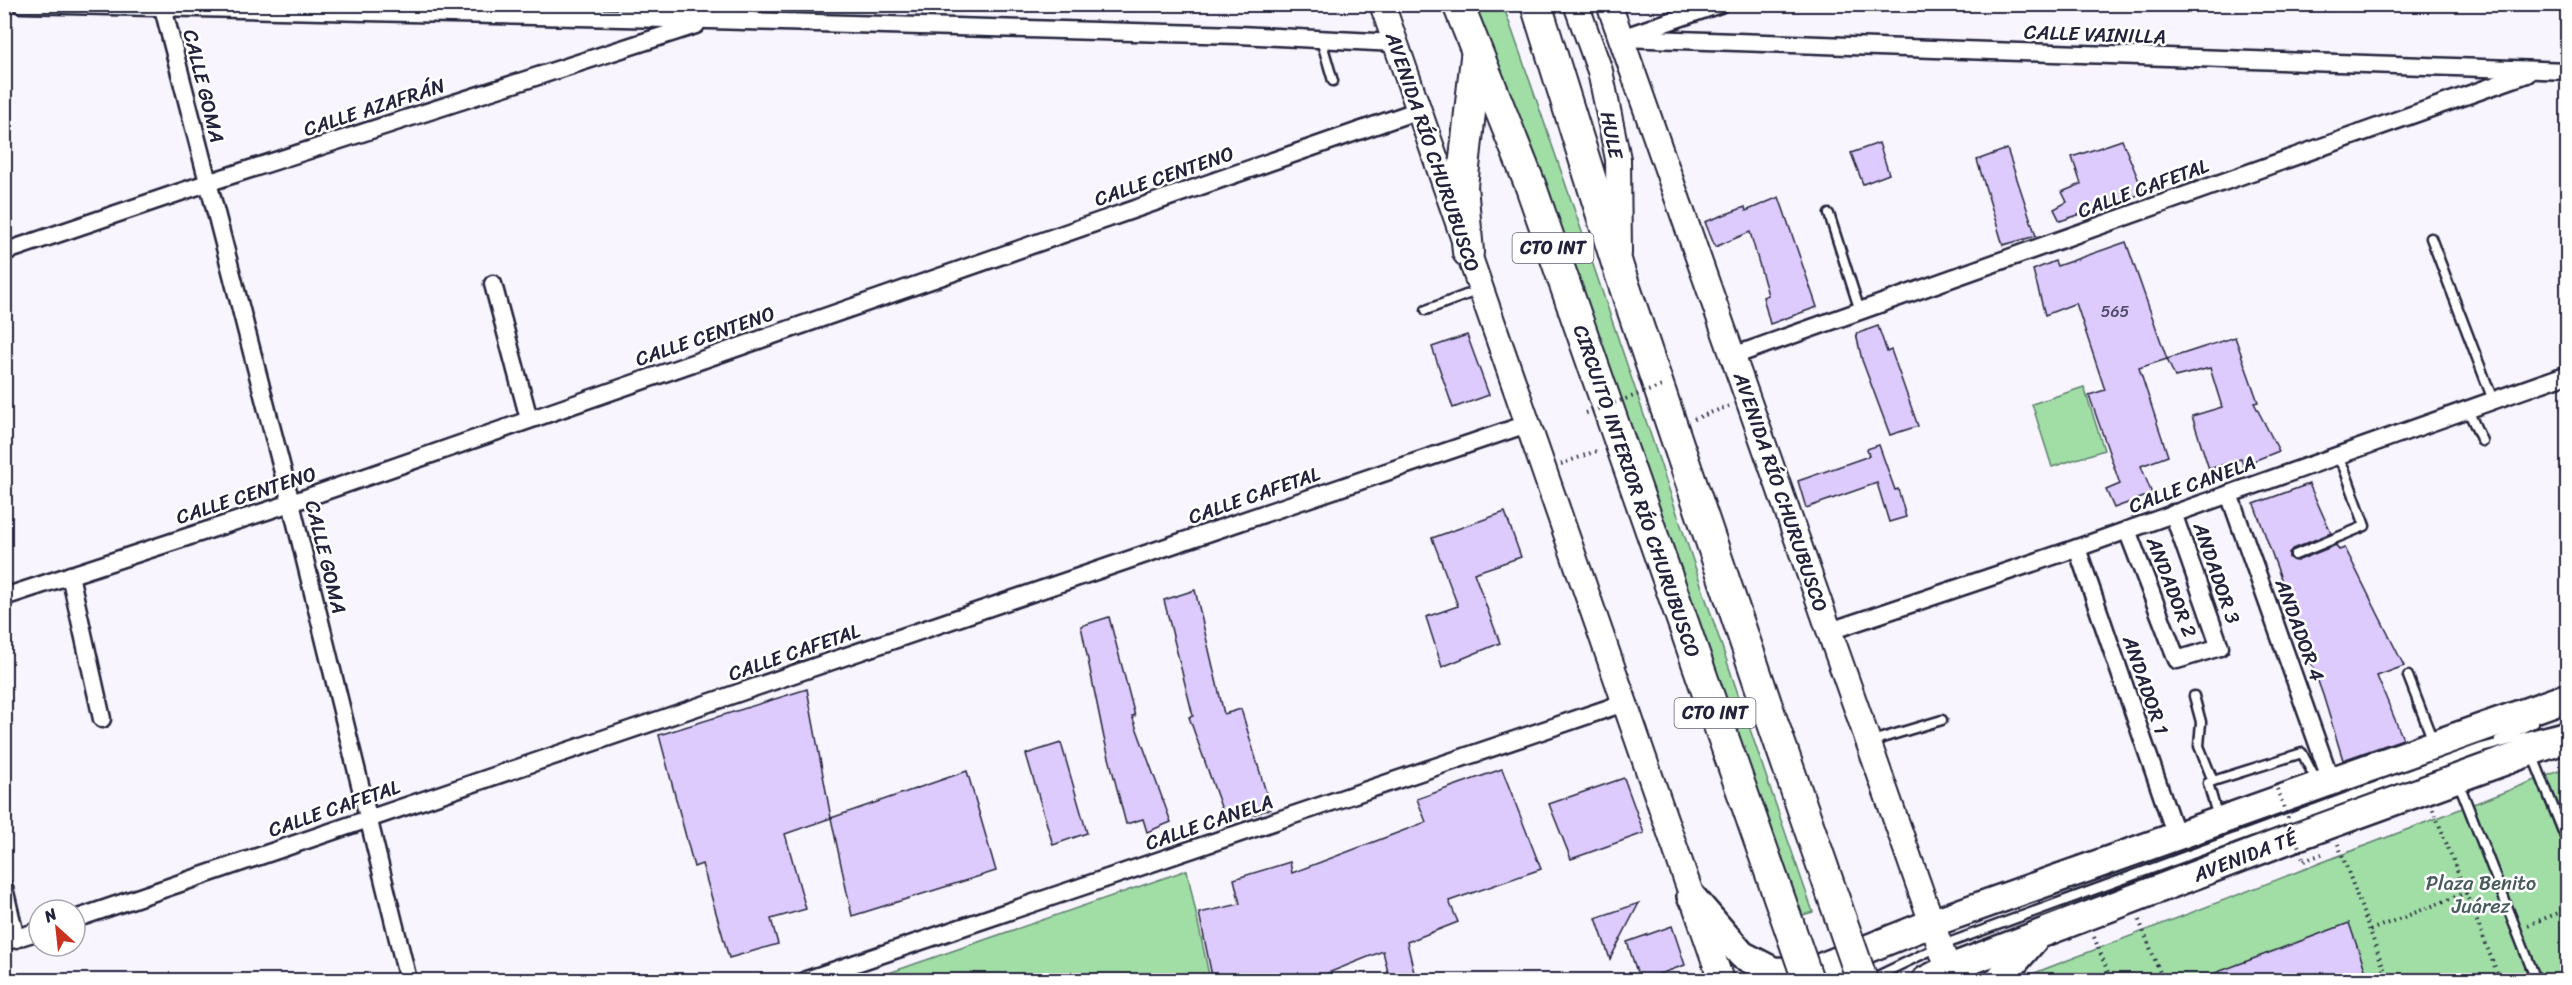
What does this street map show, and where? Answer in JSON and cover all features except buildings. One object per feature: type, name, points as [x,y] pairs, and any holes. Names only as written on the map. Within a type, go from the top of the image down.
[{"type":"highway","name":"CIRCUITO INTERIOR RÍO CHURUBUSCO","points":[[1458,4],[1531,187],[1610,448],[1808,981]]},
{"type":"highway","name":"CTO INT","points":[[1536,4],[1619,270],[1768,712],[1862,981]]},
{"type":"highway","points":[[1468,252],[1462,186],[1477,54]]},
{"type":"main road","name":"AVENIDA RÍO CHURUBUSCO","points":[[1382,4],[1720,981]]},
{"type":"main road","name":"HULE","points":[[1576,4],[1600,71],[1618,159],[1619,270]]},
{"type":"main road","name":"AVENIDA RÍO CHURUBUSCO","points":[[1609,4],[1830,631],[1940,960]]},
{"type":"main road","name":"AVENIDA TÉ","points":[[1940,960],[2176,836],[2568,697]]},
{"type":"main road","name":"AVENIDA TÉ","points":[[1940,960],[2036,937],[2425,789],[2568,738]]},
{"type":"main road","points":[[1691,896],[1742,956],[1762,967],[1785,973],[1940,960]]},
{"type":"main road","points":[[2000,981],[2036,937]]},
{"type":"street","points":[[21,4],[1239,35],[1395,43]]},
{"type":"street","name":"CALLE AZAFRÁN","points":[[4,252],[207,183],[757,4]]},
{"type":"street","points":[[1621,38],[1720,4]]},
{"type":"street","name":"CALLE GOMA","points":[[162,7],[291,502],[408,981]]},
{"type":"street","name":"CALLE VAINILLA","points":[[1621,38],[2568,71]]},
{"type":"street","name":"CALLE CAFETAL","points":[[1733,356],[2568,61]]},
{"type":"street","name":"CALLE CENTENO","points":[[4,597],[291,502],[1419,110]]},
{"type":"street","points":[[493,284],[529,419]]},
{"type":"street","name":"CALLE CANELA","points":[[1830,631],[2077,548],[2568,374]]},
{"type":"street","name":"CALLE CAFETAL","points":[[87,915],[1527,424]]},
{"type":"street","name":"ANDADOR 4","points":[[2229,494],[2325,783]]},
{"type":"street","name":"ANDADOR 3","points":[[2173,513],[2220,647],[2177,660]]},
{"type":"street","name":"ANDADOR 2","points":[[2127,530],[2177,660]]},
{"type":"street","name":"ANDADOR 1","points":[[2077,548],[2176,836]]},
{"type":"street","points":[[70,575],[102,719]]},
{"type":"street","name":"CALLE CANELA","points":[[806,981],[1624,703]]},
{"type":"street","points":[[4,888],[10,940],[27,935]]},
{"type":"lane","points":[[1321,40],[1333,81]]},
{"type":"lane","points":[[1829,214],[1860,311]]},
{"type":"lane","points":[[2431,238],[2493,400]]},
{"type":"lane","points":[[1426,310],[1481,290]]},
{"type":"lane","points":[[2468,410],[2482,441]]},
{"type":"lane","points":[[2295,555],[2365,526],[2344,468],[2336,456]]},
{"type":"lane","points":[[2408,676],[2435,744]]},
{"type":"lane","points":[[2194,696],[2201,722],[2199,746],[2213,781]]},
{"type":"lane","points":[[1869,981],[1940,960],[2482,748],[2540,719]]},
{"type":"lane","points":[[1868,742],[1942,720]]},
{"type":"lane","points":[[2482,748],[2568,725]]},
{"type":"lane","points":[[2531,751],[2568,844]]},
{"type":"lane","points":[[2219,821],[2208,783],[2213,781],[2302,753],[2325,783]]},
{"type":"lane","points":[[2457,778],[2536,981]]},
{"type":"path","points":[[1586,413],[1665,385]]},
{"type":"path","points":[[1689,421],[1749,399]]},
{"type":"path","points":[[1544,471],[1610,448]]},
{"type":"path","points":[[2277,789],[2304,861]]},
{"type":"path","points":[[2425,789],[2500,981]]},
{"type":"path","points":[[2339,847],[2388,981]]},
{"type":"path","points":[[2370,930],[2466,894]]},
{"type":"path","points":[[2131,900],[2163,981]]},
{"type":"path","points":[[2516,929],[2568,909]]},
{"type":"path","points":[[2086,917],[2111,981]]},
{"type":"path","points":[[2180,981],[2185,981]]},
{"type":"green space","points":[[1468,5],[1503,5],[1813,912],[1792,918]]},
{"type":"green space","points":[[2084,387],[2104,450],[2052,467],[2032,404]]},
{"type":"green space","name":"Plaza Benito Juárez","points":[[2567,768],[2567,980],[2019,980],[2024,977]]},
{"type":"green space","points":[[1187,870],[1210,980],[877,980],[877,977]]}]
